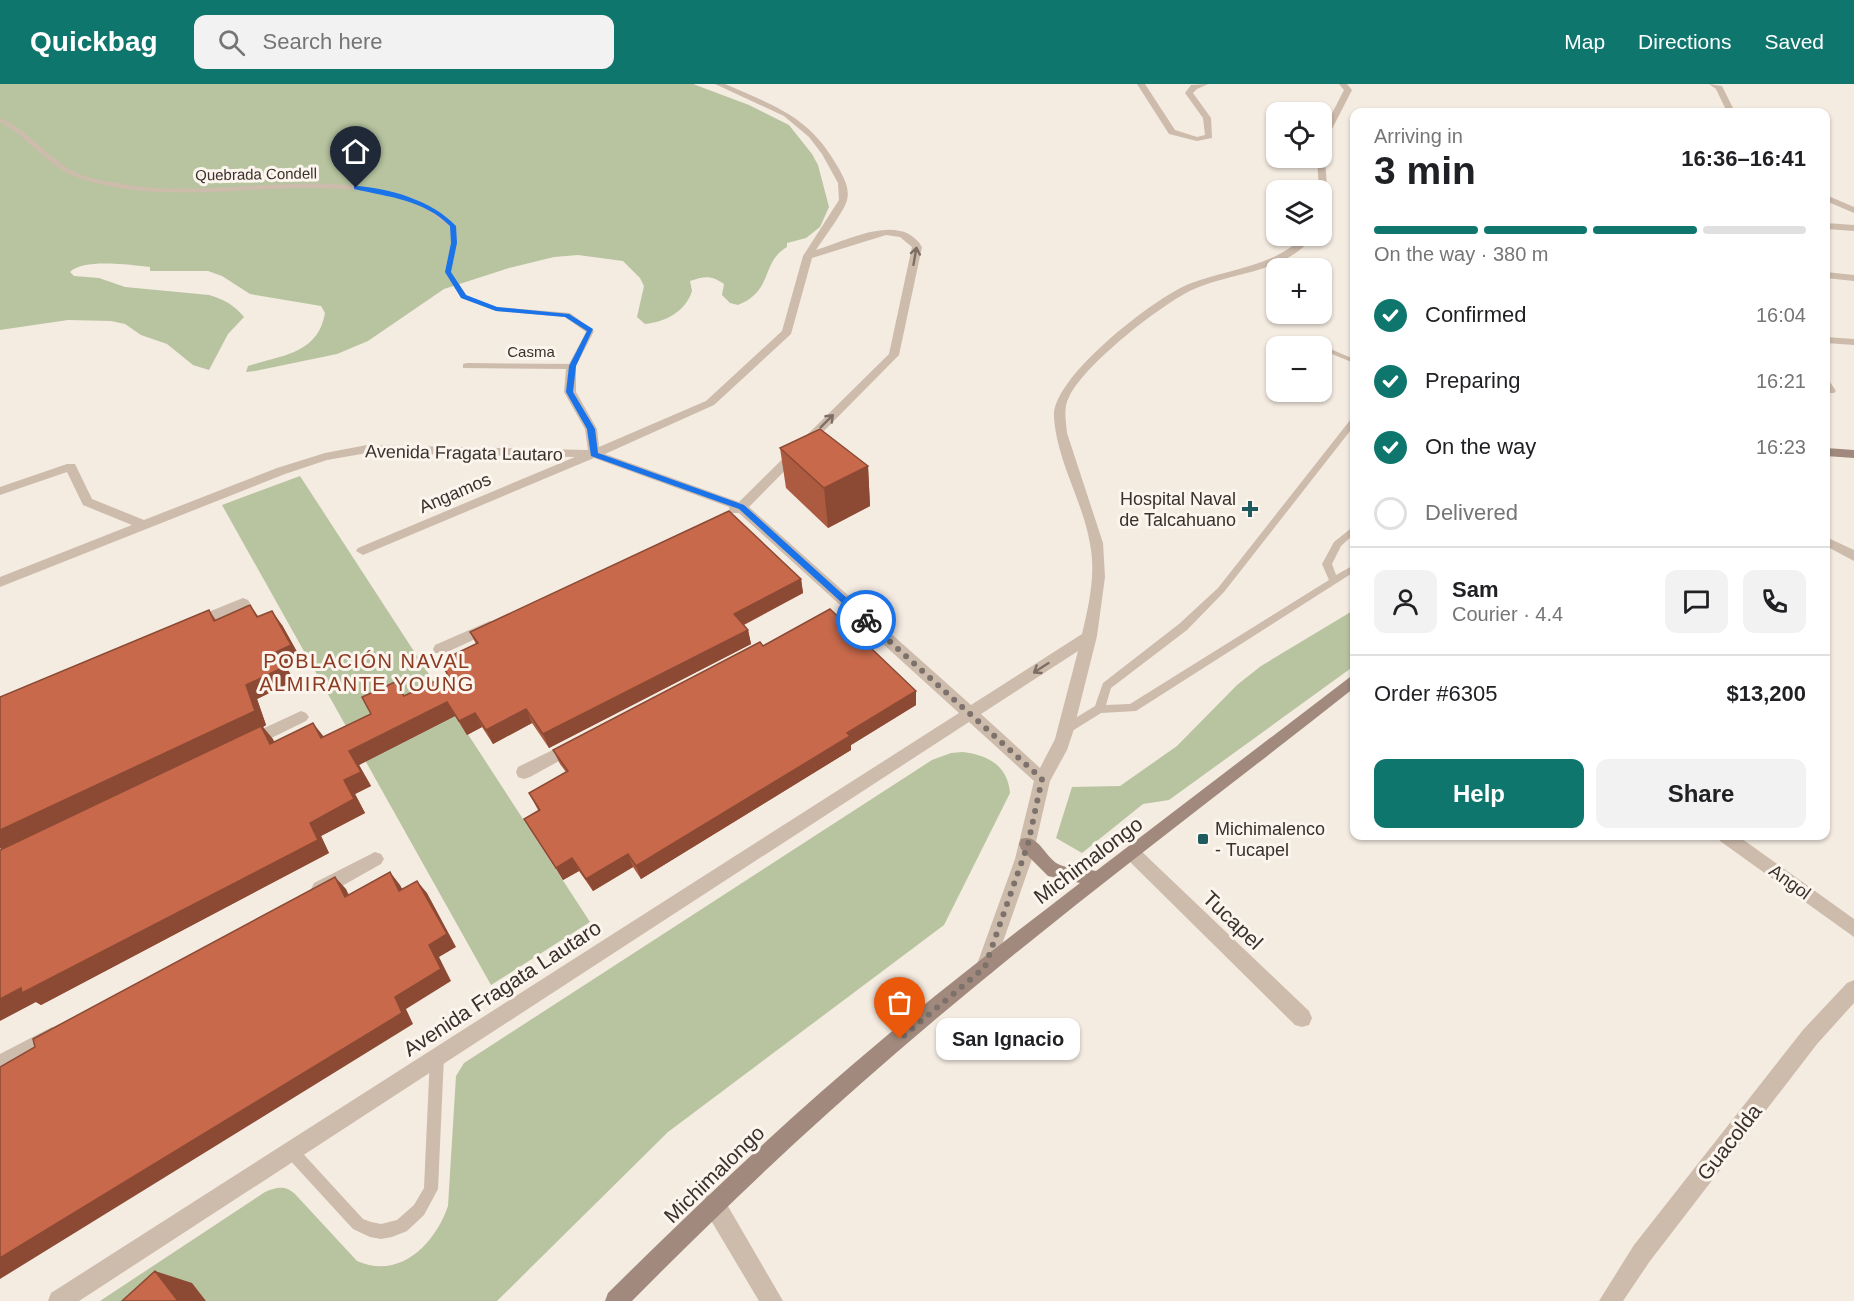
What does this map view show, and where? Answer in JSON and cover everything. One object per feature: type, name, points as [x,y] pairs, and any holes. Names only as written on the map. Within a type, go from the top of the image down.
[{"type":"main road","points":[[1830,452],[1854,454]]},
{"type":"main road","name":"Michimalongo","points":[[616,1301],[793,1130],[985,967],[1350,683]]},
{"type":"main road","points":[[1028,844],[1054,871],[1100,879]]},
{"type":"street","name":"Angamos","points":[[363,551],[710,403],[787,332],[808,256],[843,200],[842,183],[826,153],[812,135],[787,114],[719,84]]},
{"type":"street","points":[[1141,84],[1172,132],[1184,138],[1197,140],[1209,136],[1207,118],[1189,93],[1194,87],[1204,84]]},
{"type":"street","points":[[1332,121],[1346,97],[1348,90],[1343,84]]},
{"type":"street","points":[[1716,86],[1729,108]]},
{"type":"street","points":[[1830,200],[1854,210]]},
{"type":"street","points":[[1830,226],[1854,228]]},
{"type":"street","points":[[720,517],[741,507],[894,355],[917,247],[914,240],[905,235],[885,232],[808,256]]},
{"type":"street","points":[[985,967],[1028,844],[1042,779],[1061,747],[1090,636],[1099,559],[1095,532],[1064,445],[1060,419],[1061,400],[1072,382],[1152,309],[1189,288],[1281,258],[1299,246]]},
{"type":"street","points":[[1830,275],[1854,278]]},
{"type":"street","points":[[1830,340],[1854,342]]},
{"type":"street","name":"Casma","points":[[467,366],[572,366],[570,392],[591,429],[594,454]]},
{"type":"street","name":"Avenida Fragata Lautaro","points":[[0,582],[281,471],[325,457],[367,449],[594,454],[741,507],[842,606],[970,714],[1042,779]]},
{"type":"street","points":[[0,491],[71,467],[87,502],[143,525]]},
{"type":"street","points":[[1830,543],[1854,556]]},
{"type":"street","points":[[180,630],[243,603]]},
{"type":"street","points":[[440,649],[505,619]]},
{"type":"street","name":"Avenida Fragata Lautaro","points":[[59,1301],[1090,636]]},
{"type":"street","points":[[237,748],[302,717]]},
{"type":"street","points":[[524,772],[587,739]]},
{"type":"street","name":"Angol","points":[[1732,840],[1854,929]]},
{"type":"street","name":"Tucapel","points":[[1133,854],[1302,1018]]},
{"type":"street","points":[[302,899],[375,859]]},
{"type":"street","name":"Guacolda","points":[[1610,1301],[1642,1253],[1810,1037],[1854,989]]},
{"type":"street","points":[[0,1065],[73,1025]]},
{"type":"street","points":[[714,1204],[772,1301]]},
{"type":"lane","name":"Quebrada Condell","points":[[0,120],[19,129],[67,171],[127,187],[219,190],[298,186],[356,188],[408,198],[438,211],[453,226],[454,243],[448,272],[464,297],[496,309],[567,315],[590,331],[572,366]]},
{"type":"lane","points":[[1332,352],[1350,359]]},
{"type":"lane","points":[[1099,709],[1107,686],[1183,627],[1221,590],[1350,426]]},
{"type":"lane","points":[[1334,581],[1327,564],[1337,544],[1350,533]]},
{"type":"lane","points":[[1064,730],[1099,709],[1132,708],[1350,571]]},
{"type":"lane","points":[[291,1151],[358,1224],[369,1231],[384,1232],[400,1227],[425,1204],[431,1189],[437,1056]]},
{"type":"green space","points":[[0,84],[693,84],[749,105],[789,125],[818,165],[829,207],[820,227],[806,238],[787,243],[787,247],[773,261],[757,292],[738,305],[730,303],[722,295],[724,284],[708,277],[700,278],[690,281],[692,291],[680,310],[668,318],[645,324],[637,317],[644,286],[640,278],[623,261],[578,255],[554,257],[509,268],[444,289],[368,341],[337,354],[246,372],[248,366],[297,351],[307,345],[321,327],[325,313],[321,306],[250,294],[222,276],[208,271],[150,271],[150,267],[96,264],[85,265],[70,272],[74,276],[99,278],[125,287],[209,295],[232,306],[244,317],[228,334],[209,370],[193,365],[167,344],[141,335],[125,324],[111,321],[68,320],[0,330]]},
{"type":"green space","points":[[300,476],[590,922],[491,985],[222,505]]},
{"type":"green space","points":[[1350,612],[1350,669],[1169,800],[1143,804],[1082,853],[1056,838],[1072,787],[1120,786],[1177,746],[1237,685],[1261,666]]},
{"type":"green space","points":[[963,752],[981,756],[995,763],[1005,776],[1010,793],[944,925],[668,1132],[497,1301],[100,1301],[265,1192],[277,1188],[288,1189],[295,1194],[357,1261],[373,1266],[388,1266],[414,1255],[434,1233],[448,1206],[456,1076],[464,1063],[932,760],[951,753]]},
{"type":"building","points":[[820,429],[868,466],[824,488],[780,448]]},
{"type":"building","points":[[729,511],[801,579],[734,614],[748,630],[543,734],[526,709],[486,730],[475,713],[459,721],[447,702],[349,751],[361,772],[344,780],[354,799],[310,823],[318,840],[22,993],[21,988],[0,999],[0,850],[261,726],[270,744],[313,723],[321,738],[371,714],[362,697],[395,682],[404,696],[448,675],[440,661],[478,643],[470,632]]},
{"type":"building","points":[[250,605],[257,617],[272,611],[291,645],[276,652],[284,667],[246,685],[255,711],[0,830],[0,697],[209,610],[214,621]]},
{"type":"building","points":[[830,609],[916,691],[847,733],[850,736],[636,866],[628,854],[586,879],[572,858],[556,868],[524,819],[540,810],[529,793],[568,771],[553,750],[760,642],[763,646]]},
{"type":"building","points":[[390,872],[399,891],[417,881],[447,934],[429,945],[441,969],[395,997],[402,1013],[0,1258],[0,1067],[35,1047],[33,1039],[335,877],[345,897]]},
{"type":"building","points":[[155,1271],[178,1301],[122,1301]]},
{"type":"way so far","points":[[866,620],[1042,779],[1028,844],[985,967],[900,1039]]},
{"type":"place","name":"Hospital Naval de Talcahuano","points":[[1250,509]]},
{"type":"place","name":"Michimalenco - Tucapel","points":[[1203,839]]},
{"type":"place","name":"San Ignacio","points":[[900,1039]]},
{"type":"district","name":"POBLACIÓN NAVAL ALMIRANTE YOUNG","points":[[367,672]]},
{"type":"route","points":[[356,188],[408,198],[438,211],[453,226],[454,243],[448,272],[464,297],[496,309],[567,315],[590,331],[572,366],[570,392],[591,429],[594,454],[741,507],[866,620]]}]
